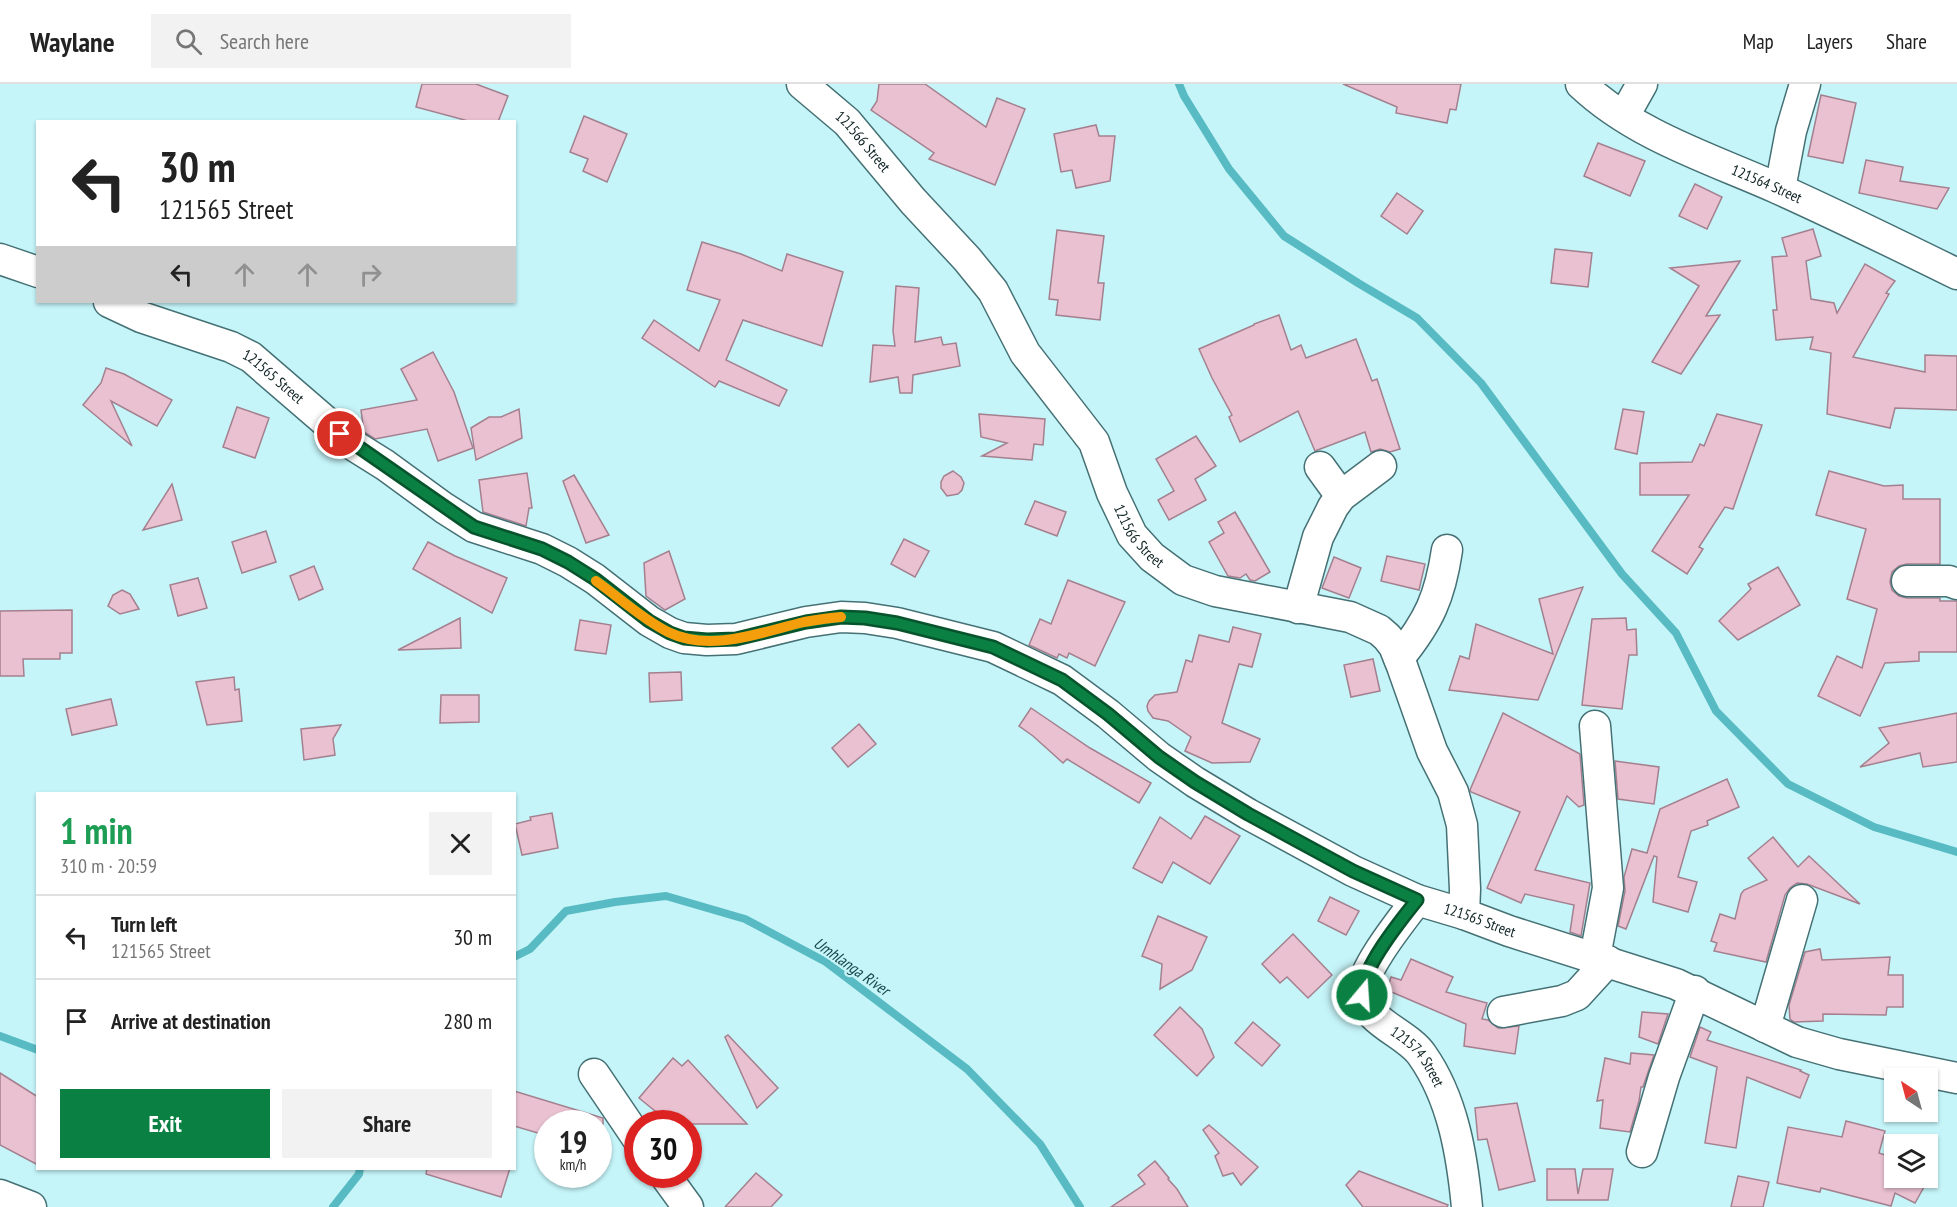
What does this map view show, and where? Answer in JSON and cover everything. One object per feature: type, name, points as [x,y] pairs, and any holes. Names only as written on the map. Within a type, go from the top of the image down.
[{"type":"street","name":"121566 Street","points":[[802,84],[847,122],[993,291],[1025,353],[1094,442],[1112,493],[1132,535],[1152,557],[1183,580],[1215,591],[1350,617],[1379,630],[1394,645],[1432,751],[1453,792],[1462,825],[1464,914]]},
{"type":"street","name":"121564 Street","points":[[1581,84],[1594,96],[1643,128],[1780,189],[1957,274]]},
{"type":"street","points":[[1624,116],[1642,84]]},
{"type":"street","points":[[1780,189],[1791,131],[1805,84]]},
{"type":"street","points":[[0,260],[36,271]]},
{"type":"street","name":"121565 Street","points":[[111,303],[141,317],[231,347],[251,357],[353,445],[444,508],[474,527],[542,549],[568,562],[595,579],[649,621],[670,633],[684,638],[736,639],[806,622],[841,617],[865,618],[897,623],[993,647],[1062,680],[1108,714],[1159,757],[1239,809],[1307,847],[1417,900],[1695,991],[1797,1042],[1839,1054],[1957,1078]]},
{"type":"street","points":[[1298,608],[1318,537],[1341,496],[1381,466]]},
{"type":"street","points":[[1320,467],[1341,496]]},
{"type":"street","points":[[1399,658],[1419,634],[1433,605],[1440,588],[1447,550]]},
{"type":"street","points":[[1907,581],[1949,581],[1957,584]]},
{"type":"street","points":[[1503,1012],[1562,1001],[1577,995],[1601,959],[1608,888],[1595,726]]},
{"type":"street","name":"121574 Street","points":[[1417,900],[1380,951],[1362,987],[1362,995],[1374,1015],[1421,1053],[1436,1077],[1456,1132],[1467,1207]]},
{"type":"street","points":[[1765,1027],[1802,900]]},
{"type":"street","points":[[1642,1152],[1664,1077],[1695,991]]},
{"type":"street","points":[[594,1074],[624,1118]]},
{"type":"street","points":[[674,1188],[688,1207]]},
{"type":"street","points":[[0,1195],[31,1207]]},
{"type":"building","points":[[422,84],[476,84],[508,96],[499,120],[465,120],[416,107]]},
{"type":"building","points":[[879,84],[925,84],[986,127],[997,98],[1025,109],[995,185],[929,159],[934,153],[871,110],[877,101]]},
{"type":"building","points":[[1343,84],[1461,84],[1456,110],[1450,109],[1447,123],[1396,113],[1397,107]]},
{"type":"building","points":[[1821,95],[1856,103],[1843,163],[1808,156]]},
{"type":"building","points":[[584,116],[627,134],[607,182],[583,171],[588,159],[570,152]]},
{"type":"building","points":[[1096,125],[1099,136],[1115,136],[1110,181],[1076,188],[1072,170],[1061,172],[1054,134]]},
{"type":"building","points":[[1598,143],[1645,161],[1630,196],[1584,176]]},
{"type":"building","points":[[1866,160],[1903,167],[1900,181],[1949,188],[1937,209],[1859,193]]},
{"type":"building","points":[[1695,184],[1722,197],[1707,229],[1679,216]]},
{"type":"building","points":[[1397,193],[1423,211],[1407,234],[1381,216]]},
{"type":"building","points":[[1813,229],[1821,256],[1806,261],[1811,299],[1834,303],[1837,313],[1865,264],[1895,281],[1886,293],[1889,294],[1853,357],[1925,372],[1925,355],[1957,356],[1957,410],[1895,408],[1890,428],[1827,414],[1831,353],[1810,349],[1813,337],[1776,340],[1773,310],[1777,310],[1772,257],[1787,256],[1782,238]]},
{"type":"building","points":[[1057,230],[1104,236],[1098,283],[1104,283],[1100,320],[1056,315],[1058,300],[1049,299]]},
{"type":"building","points":[[702,242],[741,254],[782,271],[787,254],[843,272],[822,346],[743,320],[726,360],[787,390],[779,406],[719,381],[715,387],[642,338],[654,320],[699,351],[720,300],[687,290]]},
{"type":"building","points":[[1555,249],[1592,253],[1588,287],[1551,283]]},
{"type":"building","points":[[1740,261],[1706,316],[1720,315],[1681,374],[1652,362],[1699,286],[1670,268]]},
{"type":"building","points":[[896,286],[919,288],[915,342],[941,337],[943,345],[956,343],[960,366],[913,375],[912,393],[900,393],[898,377],[870,382],[873,345],[895,346],[893,331]]},
{"type":"building","points":[[1279,315],[1291,350],[1301,345],[1306,358],[1356,339],[1372,381],[1377,379],[1400,449],[1390,452],[1380,449],[1371,452],[1365,432],[1315,451],[1298,411],[1240,442],[1229,417],[1232,415],[1199,349]]},
{"type":"building","points":[[433,352],[454,392],[473,448],[438,461],[427,429],[375,439],[364,432],[361,410],[417,400],[401,369]]},
{"type":"building","points":[[106,368],[124,374],[172,400],[157,426],[111,401],[132,446],[83,405],[101,383]]},
{"type":"building","points":[[237,407],[269,418],[255,458],[223,447]]},
{"type":"building","points":[[519,409],[522,438],[476,460],[471,428],[489,417],[501,417]]},
{"type":"building","points":[[1623,409],[1644,412],[1637,454],[1615,449]]},
{"type":"building","points":[[979,414],[1045,419],[1043,445],[1034,444],[1032,460],[982,456],[1007,443],[981,437]]},
{"type":"building","points":[[1717,414],[1762,425],[1733,509],[1725,507],[1699,547],[1703,549],[1687,574],[1652,551],[1689,495],[1640,495],[1640,463],[1692,462],[1700,444],[1704,446]]},
{"type":"building","points":[[1196,436],[1216,466],[1195,479],[1206,500],[1169,520],[1158,500],[1174,491],[1156,459]]},
{"type":"building","points":[[953,471],[961,477],[964,483],[958,494],[947,496],[941,488],[941,482],[944,476]]},
{"type":"building","points":[[1829,471],[1884,486],[1903,485],[1903,499],[1940,499],[1940,564],[1899,566],[1892,572],[1890,582],[1892,590],[1899,596],[1957,601],[1957,652],[1919,652],[1919,661],[1885,663],[1860,716],[1818,696],[1837,656],[1862,668],[1877,609],[1847,599],[1866,529],[1816,515]]},
{"type":"building","points":[[527,473],[532,508],[529,508],[526,526],[483,512],[479,480]]},
{"type":"building","points":[[574,475],[609,535],[586,543],[563,481]]},
{"type":"building","points":[[172,484],[182,520],[143,530]]},
{"type":"building","points":[[1035,501],[1066,512],[1057,536],[1025,524]]},
{"type":"building","points":[[1235,512],[1270,572],[1255,581],[1250,580],[1246,574],[1240,578],[1228,576],[1209,542],[1224,533],[1218,522]]},
{"type":"building","points":[[266,531],[276,562],[242,573],[232,542]]},
{"type":"building","points":[[904,539],[929,551],[915,577],[891,564]]},
{"type":"building","points":[[428,542],[507,578],[492,613],[413,569]]},
{"type":"building","points":[[669,551],[685,599],[665,610],[646,596],[644,563]]},
{"type":"building","points":[[1387,556],[1425,564],[1419,590],[1381,581]]},
{"type":"building","points":[[1334,557],[1361,568],[1349,598],[1322,588]]},
{"type":"building","points":[[314,566],[323,589],[299,600],[290,576]]},
{"type":"building","points":[[1778,567],[1800,605],[1738,640],[1719,621],[1751,589],[1748,584]]},
{"type":"building","points":[[198,578],[207,608],[178,616],[170,585]]},
{"type":"building","points":[[1068,580],[1125,602],[1095,666],[1069,653],[1067,658],[1059,654],[1057,658],[1029,645],[1040,619],[1051,624]]},
{"type":"building","points":[[1583,587],[1538,700],[1449,690],[1460,656],[1469,659],[1476,624],[1553,654],[1539,599]]},
{"type":"building","points":[[122,590],[130,594],[139,609],[120,614],[108,606],[113,595]]},
{"type":"building","points":[[72,610],[72,653],[60,653],[60,659],[23,659],[24,676],[0,676],[0,611]]},
{"type":"building","points":[[460,618],[461,648],[398,650]]},
{"type":"building","points":[[1626,618],[1627,630],[1636,629],[1637,655],[1629,655],[1622,709],[1582,705],[1592,619]]},
{"type":"building","points":[[580,620],[611,625],[606,654],[575,650]]},
{"type":"building","points":[[1233,627],[1261,634],[1252,667],[1239,664],[1222,723],[1260,739],[1250,762],[1212,763],[1185,751],[1191,737],[1168,721],[1153,718],[1147,706],[1155,695],[1177,692],[1186,660],[1192,662],[1199,635],[1229,642]]},
{"type":"building","points":[[1373,659],[1380,691],[1351,697],[1344,665]]},
{"type":"building","points":[[681,672],[682,700],[650,702],[649,673]]},
{"type":"building","points":[[234,677],[235,690],[239,689],[242,721],[207,725],[196,682]]},
{"type":"building","points":[[441,695],[479,695],[479,722],[440,723]]},
{"type":"building","points":[[111,699],[117,725],[72,735],[66,709]]},
{"type":"building","points":[[1031,708],[1090,748],[1151,783],[1139,803],[1067,759],[1063,763],[1019,726]]},
{"type":"building","points":[[1503,713],[1580,754],[1584,805],[1579,807],[1567,796],[1535,870],[1590,883],[1581,936],[1570,932],[1574,905],[1525,894],[1521,903],[1487,888],[1520,812],[1470,790]]},
{"type":"building","points":[[1957,713],[1957,762],[1923,767],[1920,753],[1860,767],[1889,743],[1879,728]]},
{"type":"building","points":[[859,724],[876,744],[848,767],[832,748]]},
{"type":"building","points":[[341,725],[333,739],[335,755],[304,760],[301,729]]},
{"type":"building","points":[[1615,761],[1659,767],[1654,804],[1618,799]]},
{"type":"building","points":[[1727,779],[1739,807],[1707,821],[1708,825],[1691,831],[1678,877],[1697,882],[1688,912],[1653,902],[1657,857],[1654,856],[1626,929],[1618,926],[1625,891],[1624,877],[1632,849],[1647,853],[1660,809]]},
{"type":"building","points":[[552,813],[558,848],[522,855],[516,824],[531,820],[530,817]]},
{"type":"building","points":[[1205,816],[1240,836],[1210,884],[1173,862],[1162,883],[1133,868],[1160,817],[1191,839]]},
{"type":"building","points":[[1773,837],[1798,867],[1809,856],[1860,904],[1807,884],[1797,883],[1785,895],[1766,962],[1714,951],[1717,943],[1711,941],[1720,914],[1735,919],[1744,890],[1767,880],[1748,858]]},
{"type":"building","points":[[1330,897],[1359,911],[1346,935],[1318,921]]},
{"type":"building","points":[[1158,916],[1207,937],[1192,970],[1160,989],[1162,964],[1142,956]]},
{"type":"building","points":[[1293,934],[1332,975],[1308,998],[1287,977],[1280,983],[1262,964]]},
{"type":"building","points":[[1820,949],[1822,960],[1890,957],[1888,975],[1903,975],[1903,1007],[1887,1007],[1886,1015],[1823,1014],[1823,1021],[1794,1022],[1790,1019],[1789,1005],[1805,952]]},
{"type":"building","points":[[1411,959],[1453,977],[1446,992],[1487,1003],[1482,1019],[1488,1020],[1498,1028],[1519,1026],[1515,1054],[1464,1046],[1466,1024],[1387,990],[1391,977],[1401,980]]},
{"type":"building","points":[[1180,1007],[1202,1029],[1214,1057],[1197,1076],[1154,1035]]},
{"type":"building","points":[[1642,1012],[1668,1014],[1658,1044],[1639,1037]]},
{"type":"building","points":[[1253,1022],[1280,1045],[1262,1066],[1235,1043]]},
{"type":"building","points":[[1700,1027],[1711,1032],[1707,1040],[1801,1070],[1809,1075],[1800,1098],[1747,1077],[1736,1148],[1705,1143],[1717,1067],[1690,1057]]},
{"type":"building","points":[[728,1035],[778,1088],[757,1108],[725,1037]]},
{"type":"building","points":[[1631,1053],[1654,1055],[1643,1087],[1641,1087],[1630,1132],[1600,1128],[1603,1100],[1597,1101],[1605,1058],[1630,1064]]},
{"type":"building","points":[[673,1058],[682,1066],[688,1060],[747,1124],[702,1124],[702,1110],[654,1110],[639,1098]]},
{"type":"building","points":[[0,1073],[36,1096],[36,1164],[0,1145]]},
{"type":"building","points":[[516,1092],[577,1110],[534,1110],[534,1132],[516,1127]]},
{"type":"building","points":[[1517,1103],[1535,1181],[1499,1190],[1487,1139],[1478,1140],[1475,1108]]},
{"type":"building","points":[[1846,1121],[1885,1131],[1879,1153],[1884,1155],[1884,1188],[1923,1188],[1915,1203],[1895,1193],[1891,1206],[1821,1188],[1820,1192],[1777,1183],[1788,1127],[1842,1137]]},
{"type":"building","points":[[1209,1125],[1258,1167],[1241,1185],[1233,1173],[1223,1176],[1215,1156],[1219,1153],[1203,1130]]},
{"type":"building","points":[[1155,1161],[1188,1207],[1111,1207],[1145,1184],[1138,1175]]},
{"type":"building","points":[[1547,1169],[1575,1169],[1578,1194],[1583,1169],[1613,1169],[1608,1200],[1547,1200]]},
{"type":"building","points":[[427,1170],[509,1170],[501,1197],[426,1174]]},
{"type":"building","points":[[1359,1171],[1448,1205],[1447,1207],[1363,1207],[1346,1185]]},
{"type":"building","points":[[756,1173],[782,1195],[771,1207],[725,1207]]},
{"type":"building","points":[[1738,1176],[1769,1182],[1763,1207],[1731,1207]]},
{"type":"waterway","points":[[1179,84],[1229,169],[1284,236],[1417,318],[1481,383],[1622,574],[1676,633],[1716,711],[1788,784],[1874,827],[1957,852]]},
{"type":"waterway","name":"Umhlanga River","points":[[516,956],[530,949],[566,911],[615,902],[666,896],[745,919],[826,962],[967,1069],[1040,1144],[1080,1207]]},
{"type":"waterway","points":[[0,1036],[36,1049]]},
{"type":"waterway","name":"Umhlanga River","points":[[333,1207],[360,1170]]},
{"type":"slow traffic","points":[[596,581],[649,621],[684,638],[736,639],[806,622],[841,617]]},
{"type":"route","points":[[340,434],[474,527],[542,549],[568,562],[595,579],[649,621],[684,638],[736,639],[806,622],[841,617],[865,618],[897,623],[993,647],[1062,680],[1108,714],[1159,757],[1195,782],[1298,842],[1353,871],[1417,900],[1380,951],[1362,987],[1362,995]]}]
